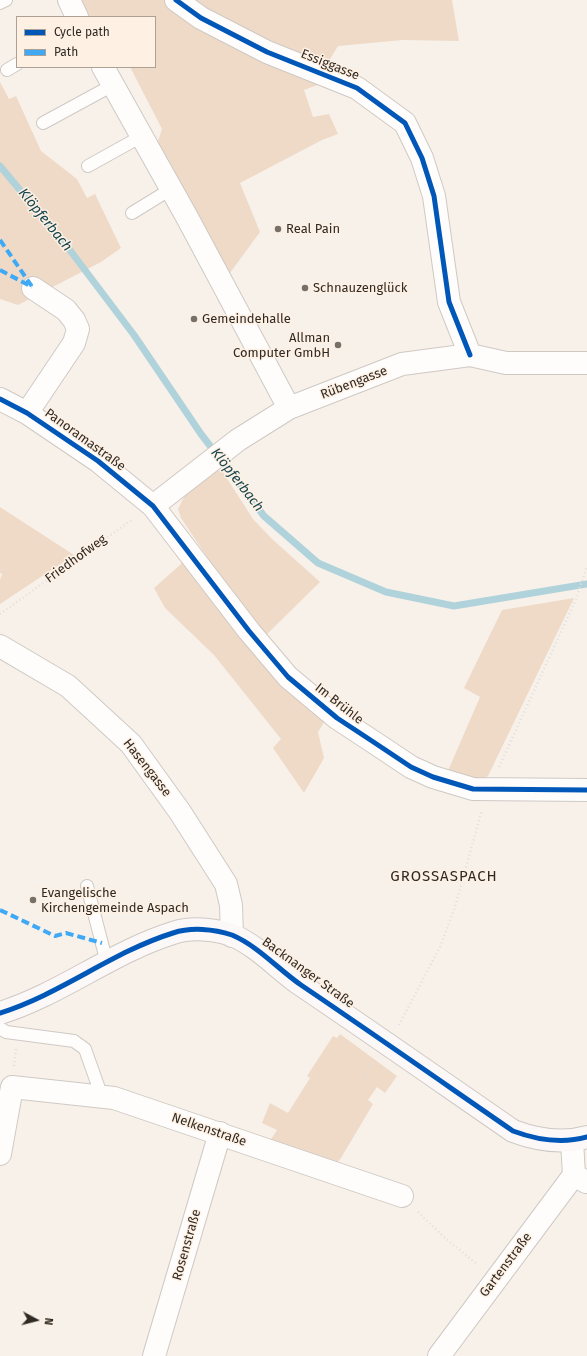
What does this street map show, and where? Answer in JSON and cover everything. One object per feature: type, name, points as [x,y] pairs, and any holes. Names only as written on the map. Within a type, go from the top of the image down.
[{"type":"street","points":[[69,0],[77,16]]},
{"type":"street","name":"Essiggasse","points":[[176,0],[201,18],[267,52],[357,88],[404,123],[422,158],[434,196],[449,302],[470,355]]},
{"type":"street","points":[[108,76],[171,189],[289,408]]},
{"type":"street","name":"Panoramastraße","points":[[27,412],[74,343],[78,329],[74,320],[66,310],[33,288]]},
{"type":"street","name":"Rübengasse","points":[[153,506],[238,440],[289,408],[402,364],[470,355],[506,363],[587,363]]},
{"type":"street","name":"Panoramastraße","points":[[0,399],[27,412],[101,457],[153,506]]},
{"type":"street","name":"Im Brühle","points":[[153,506],[249,631],[288,677],[337,718],[411,767],[455,785],[488,790],[587,790]]},
{"type":"street","name":"Hasengasse","points":[[0,646],[68,686],[131,744],[180,812],[226,884],[231,905],[232,936]]},
{"type":"street","name":"Backnanger Straße","points":[[0,1013],[27,1004],[107,963],[174,932],[207,929],[232,936],[250,945],[382,1051],[513,1131],[530,1137],[580,1139]]},
{"type":"street","name":"Nelkenstraße","points":[[0,1154],[12,1087],[114,1098],[402,1196]]},
{"type":"street","name":"Rosenstraße","points":[[154,1356],[220,1133]]},
{"type":"street","points":[[580,1139],[580,1179]]},
{"type":"street","name":"Gartenstraße","points":[[439,1356],[580,1179]]},
{"type":"lane","points":[[0,3],[6,0]]},
{"type":"lane","points":[[43,123],[108,76]]},
{"type":"lane","points":[[88,166],[142,136]]},
{"type":"lane","points":[[132,213],[171,189]]},
{"type":"lane","points":[[88,886],[107,963]]},
{"type":"lane","points":[[0,1028],[6,1032],[74,1041],[85,1049],[102,1097]]},
{"type":"path","points":[[363,1077],[382,1051],[440,948],[454,910],[488,790],[576,599],[587,566]]},
{"type":"path","points":[[420,1214],[445,1238],[476,1263]]},
{"type":"shaded area","points":[[81,0],[169,0],[323,83],[304,90],[313,117],[329,114],[338,134],[322,140],[240,183],[260,232],[227,277],[157,144],[162,129],[131,68],[156,68],[156,16],[89,16]]},
{"type":"shaded area","points":[[192,0],[452,0],[459,41],[403,40],[338,46],[324,69],[213,14]]},
{"type":"shaded area","points":[[0,82],[9,99],[16,96],[41,151],[77,179],[87,198],[95,194],[121,248],[101,262],[18,305],[0,299]]},
{"type":"shaded area","points":[[219,466],[253,519],[271,538],[320,582],[262,639],[181,518],[178,509],[185,495]]},
{"type":"shaded area","points":[[0,507],[74,555],[0,604],[0,580],[2,574],[0,573]]},
{"type":"shaded area","points":[[187,556],[326,719],[318,732],[324,758],[304,793],[273,748],[281,739],[214,655],[165,608],[154,588],[180,565]]},
{"type":"shaded area","points":[[574,598],[488,776],[475,783],[447,773],[480,697],[464,688],[502,610]]},
{"type":"shaded area","points":[[340,1034],[397,1076],[385,1093],[377,1087],[368,1100],[373,1104],[341,1158],[332,1169],[268,1144],[277,1130],[262,1123],[270,1103],[288,1113],[310,1078],[307,1076],[333,1036],[337,1038]]},
{"type":"waterway","name":"Klöpferbach","points":[[0,166],[69,249],[134,335],[201,434],[264,516],[318,563],[386,592],[454,606],[587,584]]},
{"type":"marked path","points":[[0,240],[33,288]]},
{"type":"marked path","points":[[0,270],[32,287]]},
{"type":"marked path","points":[[0,910],[55,936],[66,933],[102,943]]},
{"type":"cycle path","points":[[176,0],[201,18],[267,52],[357,88],[405,123],[422,158],[434,196],[449,302],[470,355]]},
{"type":"cycle path","points":[[0,399],[27,413],[98,461],[153,506],[249,631],[288,677],[337,718],[411,767],[433,777],[473,789],[587,790]]},
{"type":"cycle path","points":[[0,1013],[44,995],[151,941],[180,931],[195,929],[218,931],[232,935],[251,945],[292,979],[513,1131],[540,1139],[559,1141],[587,1137]]},
{"type":"place","name":"Real Pain","points":[[278,229]]},
{"type":"place","name":"Schnauzenglück","points":[[305,288]]},
{"type":"place","name":"Gemeindehalle","points":[[194,319]]},
{"type":"place","name":"Allman Computer GmbH","points":[[338,345]]},
{"type":"place","name":"Evangelische Kirchengemeinde Aspach","points":[[33,900]]},
{"type":"district","name":"GROSSASPACH","points":[[444,877]]}]
